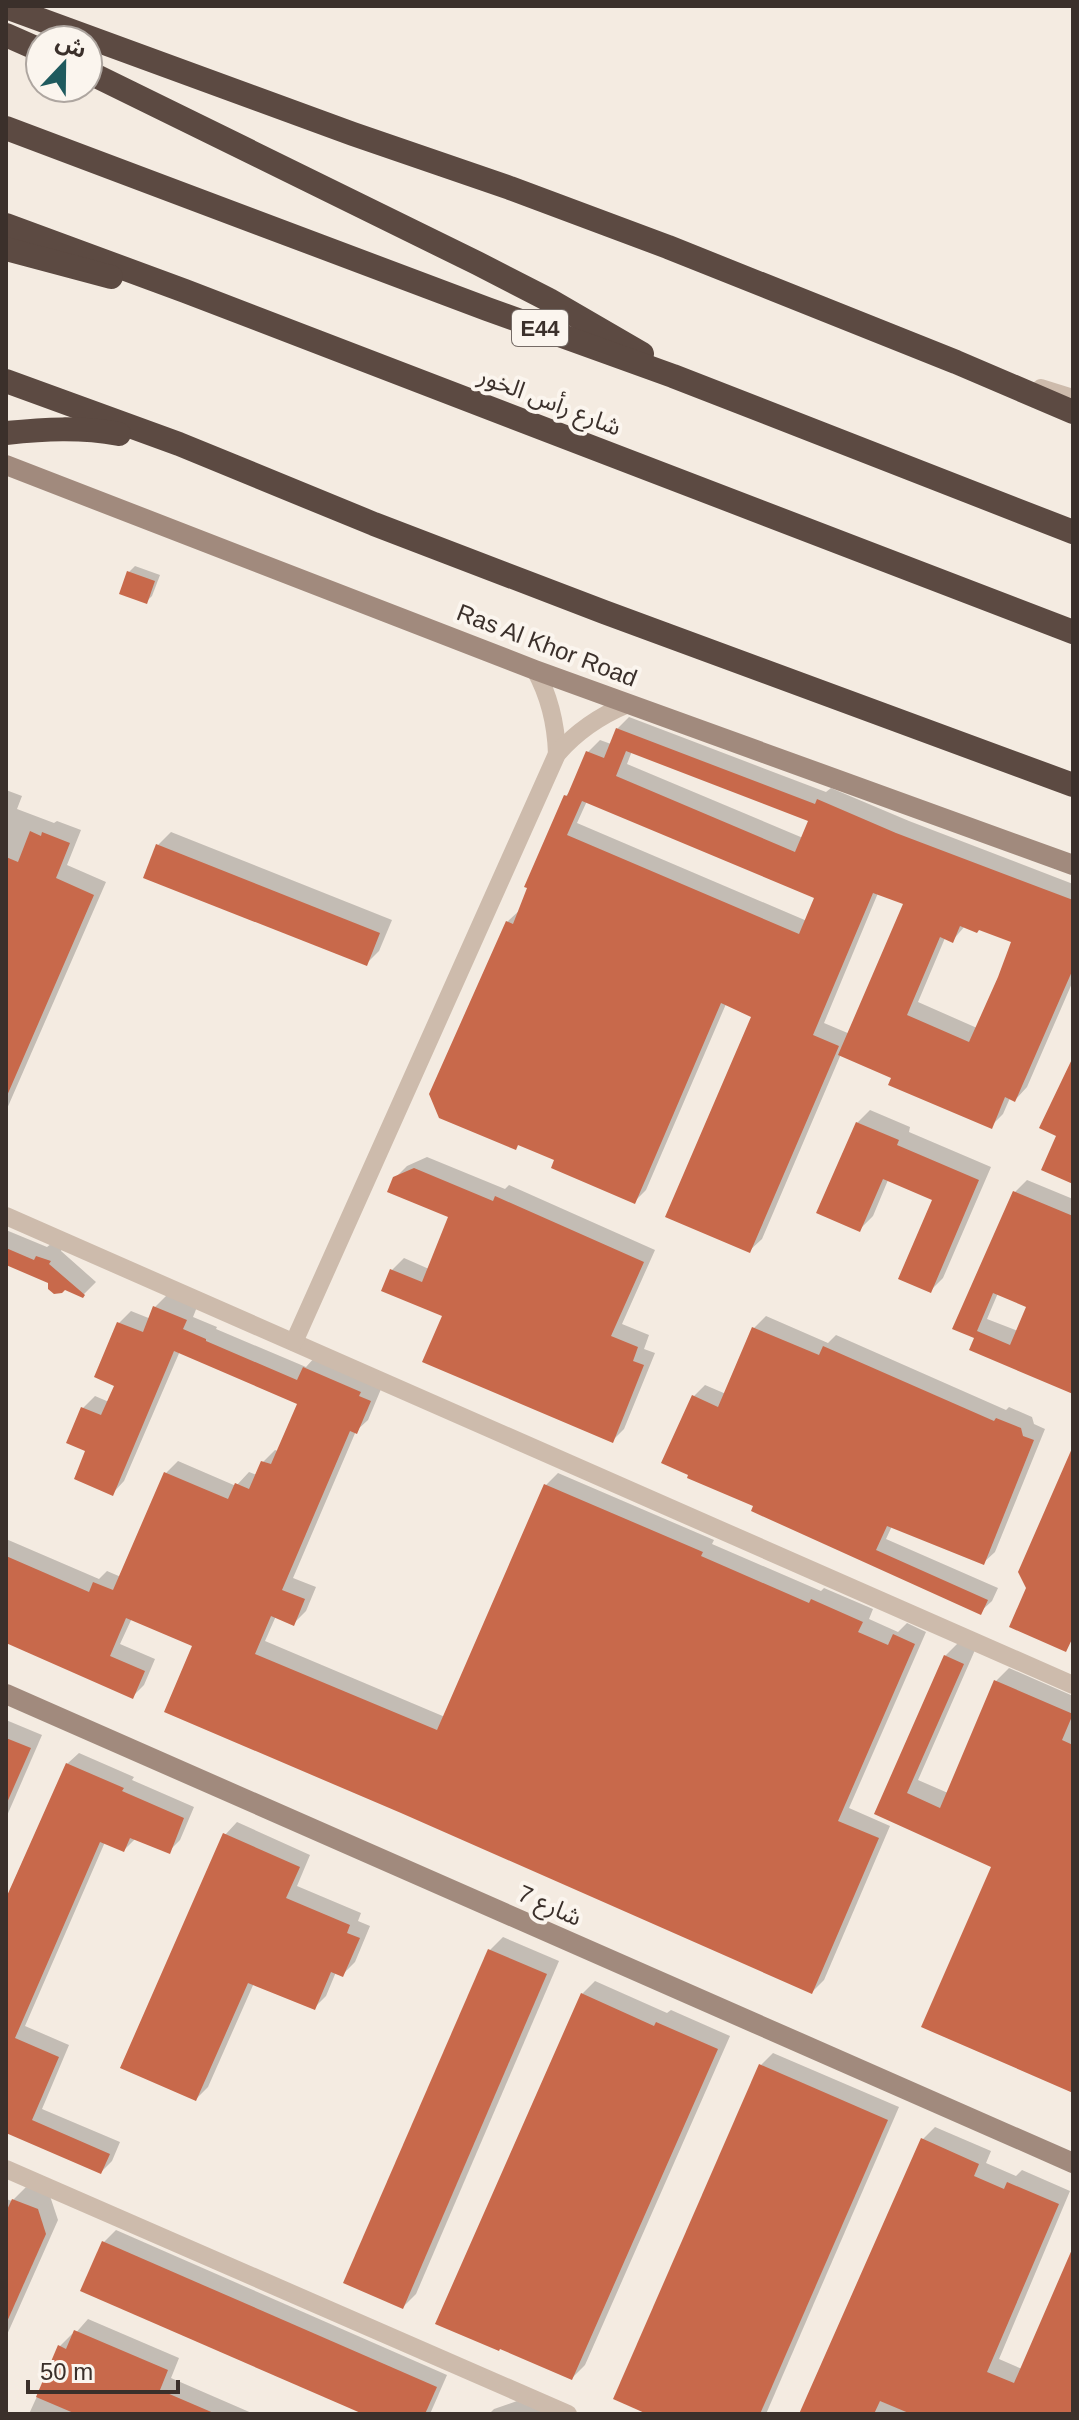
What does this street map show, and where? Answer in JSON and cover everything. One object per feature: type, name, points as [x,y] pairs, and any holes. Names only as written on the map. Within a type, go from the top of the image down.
[{"type":"highway","points":[[6,7],[682,253],[1073,412]]},
{"type":"highway","points":[[104,80],[525,287],[619,340],[673,376]]},
{"type":"highway","name":"E44","points":[[6,128],[673,376],[1073,532]]},
{"type":"highway","name":"شارع رأس الخور","points":[[6,225],[1073,632]]},
{"type":"highway","points":[[6,249],[94,274],[185,291]]},
{"type":"highway","points":[[6,381],[179,444],[532,585],[1073,785]]},
{"type":"highway","points":[[6,433],[89,429],[179,444]]},
{"type":"street","points":[[956,362],[1073,398]]},
{"type":"street","name":"Ras Al Khor Road","points":[[6,465],[535,670],[1073,865]]},
{"type":"street","points":[[535,670],[550,702],[557,754]]},
{"type":"street","points":[[294,1342],[557,754],[596,719],[628,704]]},
{"type":"street","points":[[6,1216],[1073,1685]]},
{"type":"street","name":"شارع 7","points":[[6,1694],[1073,2163]]},
{"type":"street","points":[[6,2169],[568,2414]]},
{"type":"building","points":[[127,571],[155,581],[147,604],[119,594]]},
{"type":"building","points":[[616,728],[815,804],[817,799],[896,833],[1073,900],[1073,969],[1015,1102],[1005,1097],[992,1129],[888,1085],[891,1078],[838,1055],[903,904],[873,893],[813,1035],[839,1046],[750,1253],[665,1217],[751,1017],[721,1003],[635,1204],[551,1168],[554,1160],[518,1145],[516,1150],[439,1118],[429,1094],[506,921],[513,924],[527,888],[524,887],[586,751],[604,758]],"holes":[[[626,751],[808,821],[795,852],[616,776]],[[582,801],[814,898],[799,934],[567,835]],[[960,926],[1011,942],[969,1042],[907,1015],[940,937],[953,943]]]},
{"type":"building","points":[[30,831],[41,836],[42,832],[70,843],[56,878],[94,895],[6,1098],[6,857],[18,862]]},
{"type":"building","points":[[156,844],[380,933],[367,966],[143,878]]},
{"type":"building","points":[[1073,1057],[1073,1184],[1041,1170],[1056,1136],[1039,1128]]},
{"type":"building","points":[[856,1122],[899,1140],[897,1145],[979,1180],[931,1293],[898,1279],[932,1200],[883,1179],[860,1232],[816,1213]]},
{"type":"building","points":[[414,1168],[493,1201],[495,1196],[644,1262],[611,1336],[638,1347],[633,1361],[644,1365],[613,1443],[422,1362],[442,1316],[381,1291],[390,1269],[422,1282],[448,1217],[387,1192],[393,1177]]},
{"type":"building","points":[[1013,1191],[1073,1216],[1073,1394],[969,1350],[974,1338],[952,1329]],"holes":[[[993,1293],[1026,1307],[1010,1345],[977,1331]]]},
{"type":"building","points":[[6,1248],[34,1260],[36,1256],[51,1261],[49,1264],[85,1295],[83,1298],[65,1290],[54,1294],[48,1289],[48,1283],[6,1265]]},
{"type":"building","points":[[153,1306],[187,1320],[183,1329],[206,1341],[297,1380],[303,1367],[361,1392],[359,1396],[371,1401],[357,1434],[350,1431],[282,1590],[305,1599],[294,1626],[271,1616],[255,1654],[437,1730],[544,1484],[703,1552],[701,1556],[809,1603],[811,1599],[863,1622],[858,1632],[888,1645],[893,1634],[915,1644],[838,1821],[879,1838],[812,1994],[164,1712],[192,1646],[126,1618],[110,1656],[145,1671],[133,1699],[6,1643],[6,1556],[89,1592],[93,1582],[113,1590],[164,1472],[228,1499],[235,1483],[249,1489],[261,1461],[271,1464],[297,1404],[174,1351],[113,1496],[74,1479],[85,1451],[66,1443],[81,1407],[101,1415],[114,1386],[94,1377],[117,1322],[143,1332]]},
{"type":"building","points":[[752,1327],[819,1355],[823,1346],[994,1421],[996,1418],[1021,1428],[1023,1436],[1034,1440],[984,1565],[887,1526],[876,1550],[988,1600],[981,1615],[751,1511],[753,1506],[687,1478],[688,1475],[661,1463],[692,1395],[718,1407]]},
{"type":"building","points":[[1073,1446],[1073,1637],[1066,1652],[1009,1627],[1026,1588],[1018,1572]]},
{"type":"building","points":[[944,1655],[964,1664],[907,1793],[940,1808],[994,1680],[1073,1714],[1062,1740],[1073,1745],[1073,2093],[921,2027],[991,1867],[874,1814]]},
{"type":"building","points":[[6,1738],[31,1748],[6,1805]]},
{"type":"building","points":[[66,1763],[184,1818],[170,1854],[130,1838],[124,1852],[100,1842],[15,2038],[59,2057],[32,2120],[110,2154],[101,2174],[6,2133],[6,1898]]},
{"type":"building","points":[[223,1833],[300,1867],[286,1898],[350,1925],[347,1933],[360,1938],[343,1977],[331,1972],[315,2010],[248,1983],[196,2101],[120,2068]]},
{"type":"building","points":[[488,1949],[547,1974],[403,2309],[343,2283]]},
{"type":"building","points":[[581,1993],[654,2026],[656,2022],[718,2049],[572,2380],[435,2324]]},
{"type":"building","points":[[759,2064],[888,2120],[760,2414],[647,2414],[613,2399]]},
{"type":"building","points":[[921,2138],[979,2164],[974,2176],[1004,2189],[1007,2182],[1059,2204],[987,2372],[1014,2383],[1073,2247],[1073,2414],[911,2414],[880,2401],[874,2414],[799,2414]]},
{"type":"building","points":[[12,2199],[38,2209],[46,2234],[6,2324],[6,2212]]},
{"type":"building","points":[[102,2241],[437,2387],[425,2414],[363,2414],[80,2291]]},
{"type":"building","points":[[74,2330],[168,2370],[160,2390],[216,2414],[76,2414],[36,2397],[58,2345],[66,2349]]}]
